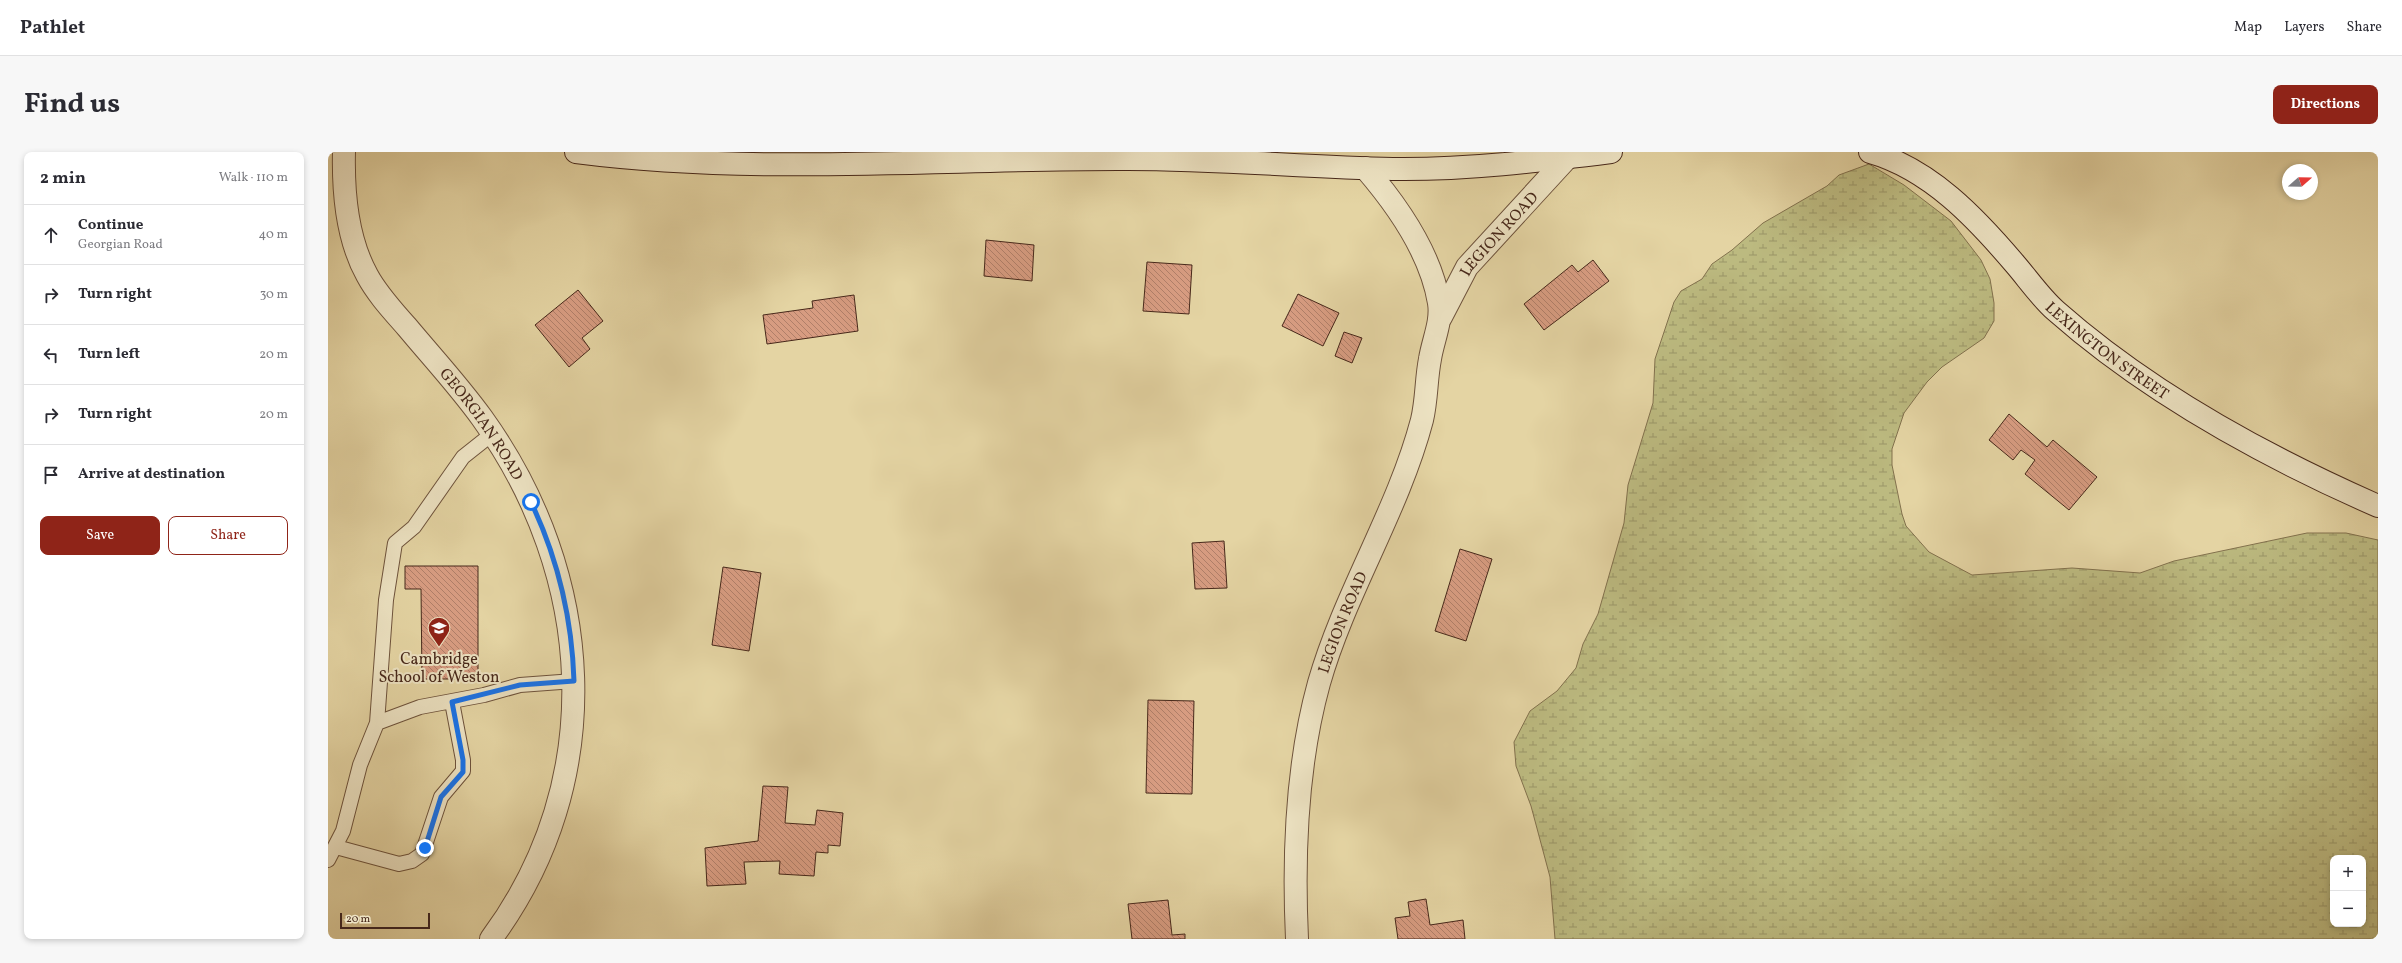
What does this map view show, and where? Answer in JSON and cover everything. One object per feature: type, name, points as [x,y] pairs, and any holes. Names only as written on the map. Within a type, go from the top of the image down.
[{"type":"street","name":"GEORGIAN ROAD","points":[[344,152],[346,207],[355,246],[367,276],[386,303],[466,398],[492,434],[531,502],[556,565],[571,638],[574,681],[568,752],[563,781],[550,826],[530,874],[491,939]]},
{"type":"street","points":[[576,152],[644,158],[766,163],[856,164],[1165,159],[1365,168],[1442,168],[1567,158],[1611,152]]},
{"type":"street","name":"LEXINGTON STREET","points":[[1870,152],[1885,156],[1919,174],[1963,208],[2055,310],[2100,347],[2155,386],[2235,434],[2334,486],[2378,506]]},
{"type":"street","name":"LEGION ROAD","points":[[1297,939],[1295,873],[1297,817],[1303,766],[1313,708],[1321,677],[1337,633],[1412,450],[1425,406],[1430,354],[1441,317],[1467,267],[1567,158]]},
{"type":"street","name":"LEGION ROAD","points":[[1365,168],[1392,202],[1418,246],[1434,283],[1441,317]]},
{"type":"lane","points":[[328,860],[343,831],[360,765],[377,723],[386,600],[395,543],[414,527],[463,457],[492,434]]},
{"type":"lane","points":[[377,723],[420,707],[452,702],[520,685],[574,681]]},
{"type":"lane","points":[[336,847],[392,863],[405,864],[418,858],[425,848],[441,797],[451,784],[460,777],[463,767],[452,702]]},
{"type":"green space","points":[[1869,164],[1904,185],[1951,221],[1981,260],[1990,279],[1994,303],[1994,321],[1984,338],[1942,367],[1927,382],[1904,413],[1892,449],[1892,465],[1902,514],[1906,526],[1929,552],[1972,575],[2072,568],[2140,573],[2174,561],[2307,533],[2346,533],[2378,540],[2378,939],[1555,939],[1550,877],[1531,806],[1516,766],[1514,742],[1530,711],[1557,691],[1576,668],[1583,644],[1598,614],[1624,523],[1628,485],[1653,403],[1655,359],[1674,302],[1681,291],[1702,279],[1712,264],[1732,250],[1763,223],[1827,186],[1839,175]]},
{"type":"building","points":[[986,240],[1034,245],[1032,281],[984,276]]},
{"type":"building","points":[[1593,260],[1609,281],[1544,330],[1524,304],[1572,265],[1578,272]]},
{"type":"building","points":[[1147,262],[1192,265],[1189,314],[1143,311]]},
{"type":"building","points":[[578,290],[603,321],[582,338],[590,349],[569,367],[535,325]]},
{"type":"building","points":[[1298,294],[1339,313],[1323,346],[1282,326]]},
{"type":"building","points":[[854,295],[858,331],[767,344],[763,315],[813,308],[812,301]]},
{"type":"building","points":[[1344,332],[1362,338],[1352,363],[1335,356]]},
{"type":"building","points":[[2009,414],[2047,447],[2053,440],[2097,477],[2069,510],[2025,474],[2035,460],[2021,450],[2013,460],[1989,440]]},
{"type":"building","points":[[1224,541],[1227,588],[1195,589],[1192,543]]},
{"type":"building","points":[[1460,549],[1492,559],[1466,641],[1435,631]]},
{"type":"building","points":[[405,566],[478,566],[478,679],[422,679],[421,589],[405,589]]},
{"type":"building","points":[[723,567],[761,573],[749,651],[712,645]]},
{"type":"building","points":[[1148,700],[1194,701],[1192,794],[1146,793]]},
{"type":"building","points":[[763,786],[788,787],[785,823],[815,825],[817,810],[843,813],[840,846],[828,845],[828,853],[816,852],[814,876],[779,874],[780,861],[744,862],[746,884],[707,886],[705,848],[758,841]]},
{"type":"building","points":[[1426,899],[1430,925],[1463,920],[1465,939],[1398,939],[1395,918],[1410,916],[1408,902]]},
{"type":"building","points":[[1168,900],[1172,935],[1185,934],[1185,939],[1132,939],[1128,904]]},
{"type":"place","name":"Cambridge School of Weston","points":[[439,648]]},
{"type":"route","points":[[425,848],[444,791],[460,777],[463,772],[463,760],[452,702],[520,685],[540,682],[574,681],[572,644],[561,585],[550,546],[531,502]]}]
